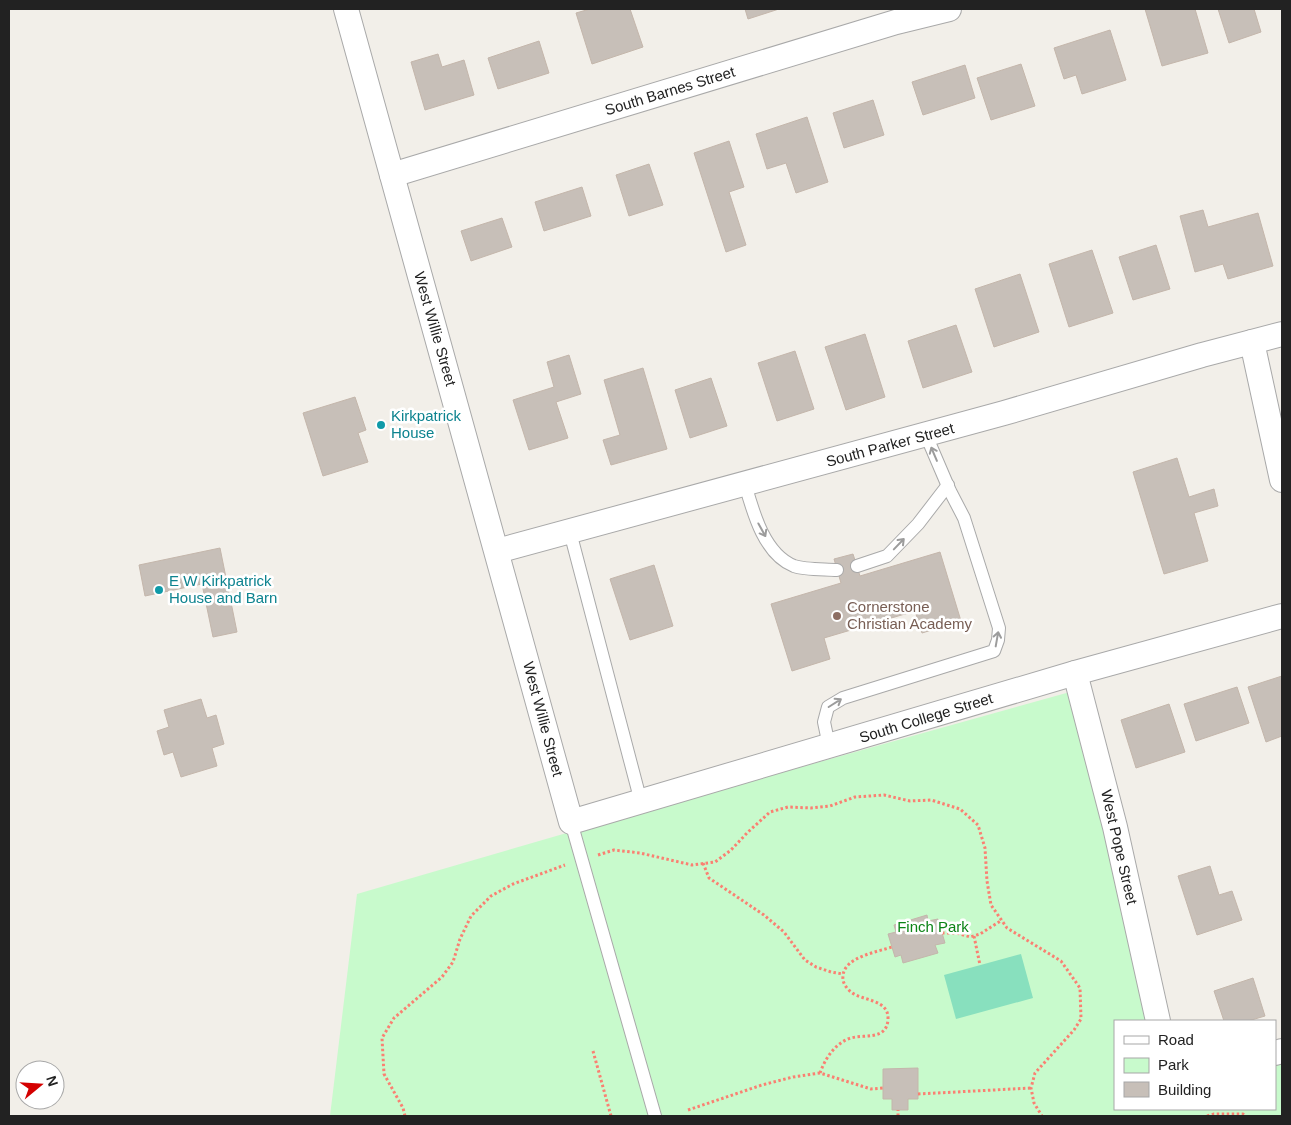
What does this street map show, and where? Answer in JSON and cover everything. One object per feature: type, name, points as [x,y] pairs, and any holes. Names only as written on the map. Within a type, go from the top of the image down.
[{"type":"street","name":"West Willie Street","points":[[346,9],[571,822]]},
{"type":"street","name":"South Barnes Street","points":[[392,175],[894,16],[949,9]]},
{"type":"street","name":"South Parker Street","points":[[497,551],[926,435],[1282,334]]},
{"type":"street","points":[[1252,342],[1282,480]]},
{"type":"street","name":"South College Street","points":[[571,822],[1075,673],[1282,616]]},
{"type":"street","name":"West Pope Street","points":[[1075,673],[1125,871],[1158,1020]]},
{"type":"lane","points":[[829,746],[824,722],[828,707],[843,698],[994,651],[998,640],[999,628],[964,518],[926,435]]},
{"type":"lane","points":[[745,484],[754,516],[776,554],[795,566],[838,570]]},
{"type":"lane","points":[[857,566],[886,556],[918,524],[948,485]]},
{"type":"lane","points":[[570,532],[641,802]]},
{"type":"lane","points":[[571,822],[655,1116]]},
{"type":"path","points":[[594,856],[614,850],[640,853],[692,865],[715,862],[731,850],[770,812],[788,807],[811,808],[830,806],[856,797],[884,795],[910,801],[931,800],[960,809],[978,825],[985,848],[991,905],[1007,928],[1061,961],[1080,988],[1081,1019],[1074,1030],[1035,1073],[1031,1088],[1034,1103],[1042,1116]]},
{"type":"path","points":[[703,863],[709,878],[777,926],[784,932],[805,960],[816,967],[843,974]]},
{"type":"path","points":[[405,1116],[403,1108],[384,1074],[382,1038],[390,1024],[394,1018],[442,977],[453,962],[460,939],[471,916],[491,896],[513,884],[561,867]]},
{"type":"path","points":[[942,933],[970,937],[980,934],[1002,920]]},
{"type":"path","points":[[974,936],[980,965]]},
{"type":"path","points":[[820,1073],[824,1062],[833,1050],[848,1039],[879,1034],[886,1027],[888,1019],[886,1010],[876,1002],[851,992],[843,983],[843,974],[847,964],[857,958],[892,947]]},
{"type":"path","points":[[593,1051],[611,1116]]},
{"type":"path","points":[[688,1110],[762,1085],[793,1077],[820,1073],[871,1089],[883,1088]]},
{"type":"path","points":[[918,1094],[1031,1088]]},
{"type":"path","points":[[898,1110],[898,1116]]},
{"type":"path","points":[[1207,1116],[1214,1114],[1243,1114],[1246,1116]]},
{"type":"green space","name":"Finch Park","points":[[1070,692],[1150,1020],[1114,1020],[1114,1110],[1276,1110],[1276,1060],[1282,1059],[1282,1116],[330,1116],[357,894],[608,821]]},
{"type":"green space","points":[[1021,954],[1033,998],[956,1019],[944,975]]},
{"type":"building","points":[[590,9],[630,9],[643,47],[592,64],[576,13]]},
{"type":"building","points":[[745,9],[779,9],[748,19]]},
{"type":"building","points":[[1145,9],[1195,9],[1208,53],[1162,66]]},
{"type":"building","points":[[1218,9],[1254,9],[1261,32],[1229,43]]},
{"type":"building","points":[[1110,30],[1126,80],[1082,94],[1076,75],[1064,79],[1054,48]]},
{"type":"building","points":[[539,41],[549,73],[498,89],[488,58]]},
{"type":"building","points":[[438,54],[442,67],[464,60],[474,95],[425,110],[411,62]]},
{"type":"building","points":[[1021,64],[1035,106],[991,120],[977,78]]},
{"type":"building","points":[[965,65],[975,98],[923,115],[912,82]]},
{"type":"building","points":[[873,100],[884,135],[844,148],[833,113]]},
{"type":"building","points":[[807,117],[828,182],[796,193],[786,163],[767,169],[756,134]]},
{"type":"building","points":[[729,141],[744,187],[729,192],[746,245],[726,252],[694,153]]},
{"type":"building","points":[[649,164],[663,205],[629,216],[616,175]]},
{"type":"building","points":[[582,187],[591,216],[544,231],[535,202]]},
{"type":"building","points":[[1203,210],[1208,227],[1258,213],[1273,266],[1228,279],[1223,264],[1195,272],[1180,216]]},
{"type":"building","points":[[502,218],[512,247],[471,261],[461,231]]},
{"type":"building","points":[[1156,245],[1170,289],[1133,300],[1119,257]]},
{"type":"building","points":[[1092,250],[1113,313],[1069,327],[1049,264]]},
{"type":"building","points":[[1020,274],[1039,332],[994,347],[975,289]]},
{"type":"building","points":[[956,325],[972,372],[923,388],[908,341]]},
{"type":"building","points":[[865,334],[885,397],[846,410],[825,347]]},
{"type":"building","points":[[795,351],[814,409],[777,421],[758,363]]},
{"type":"building","points":[[569,355],[581,394],[556,402],[568,438],[529,450],[513,400],[554,387],[547,362]]},
{"type":"building","points":[[643,368],[667,449],[611,465],[603,440],[620,435],[604,380]]},
{"type":"building","points":[[711,378],[727,426],[690,438],[675,390]]},
{"type":"building","points":[[355,397],[366,430],[358,433],[368,462],[323,476],[303,413]]},
{"type":"building","points":[[1177,458],[1189,497],[1214,489],[1218,506],[1194,513],[1208,561],[1164,574],[1133,472]]},
{"type":"building","name":"E W Kirkpatrick House and Barn","points":[[220,548],[237,632],[213,637],[202,584],[145,596],[139,565]]},
{"type":"building","name":"Cornerstone Christian Academy","points":[[940,552],[961,621],[922,633],[915,611],[824,638],[830,659],[792,671],[771,604],[841,583],[834,559],[853,554],[860,576]]},
{"type":"building","points":[[654,565],[673,626],[630,640],[610,579]]},
{"type":"building","points":[[1282,676],[1282,736],[1266,742],[1248,687]]},
{"type":"building","points":[[1237,687],[1249,723],[1196,741],[1184,704]]},
{"type":"building","points":[[201,699],[207,718],[216,715],[224,744],[212,748],[217,766],[181,777],[173,752],[164,755],[157,731],[169,727],[164,710]]},
{"type":"building","points":[[1169,704],[1185,752],[1136,768],[1121,720]]},
{"type":"building","points":[[1210,866],[1219,895],[1232,891],[1242,920],[1197,935],[1178,876]]},
{"type":"building","points":[[927,915],[928,921],[938,919],[945,943],[935,945],[938,953],[903,963],[901,955],[895,957],[888,934],[896,932],[894,925]]},
{"type":"building","points":[[1253,978],[1265,1016],[1251,1020],[1224,1020],[1214,991]]},
{"type":"building","points":[[918,1068],[918,1099],[908,1099],[908,1110],[892,1110],[892,1099],[883,1099],[883,1069]]},
{"type":"place","name":"Kirkpatrick House","points":[[381,425]]},
{"type":"place","name":"E W Kirkpatrick House and Barn","points":[[159,590]]},
{"type":"place","name":"Cornerstone Christian Academy","points":[[837,616]]}]
